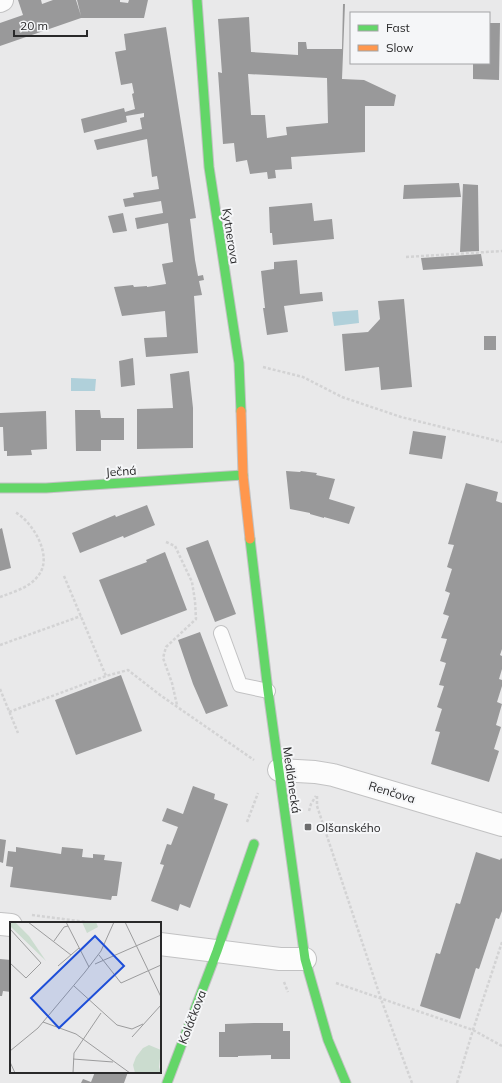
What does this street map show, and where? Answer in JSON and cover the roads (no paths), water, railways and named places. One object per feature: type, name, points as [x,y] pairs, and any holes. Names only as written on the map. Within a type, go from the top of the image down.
[{"type":"street","name":"Kytnerova","points":[[197,0],[209,167],[239,363],[243,475]]},
{"type":"street","name":"Ječná","points":[[0,488],[46,488],[243,475]]},
{"type":"street","name":"Medlánecká","points":[[243,475],[268,691],[305,959],[328,1040],[346,1083]]},
{"type":"street","name":"Renčova","points":[[279,770],[315,772],[333,775],[502,825]]},
{"type":"street","name":"Koláčkova","points":[[166,1083],[217,951],[254,844]]},
{"type":"street","points":[[0,924],[10,925]]},
{"type":"street","points":[[161,944],[280,959],[305,959]]},
{"type":"lane","points":[[221,634],[240,685],[268,691]]},
{"type":"water","points":[[358,310],[359,323],[334,326],[332,312]]},
{"type":"water","points":[[71,378],[96,379],[95,391],[71,391]]},
{"type":"place","name":"Olšanského","points":[[308,827]]}]
